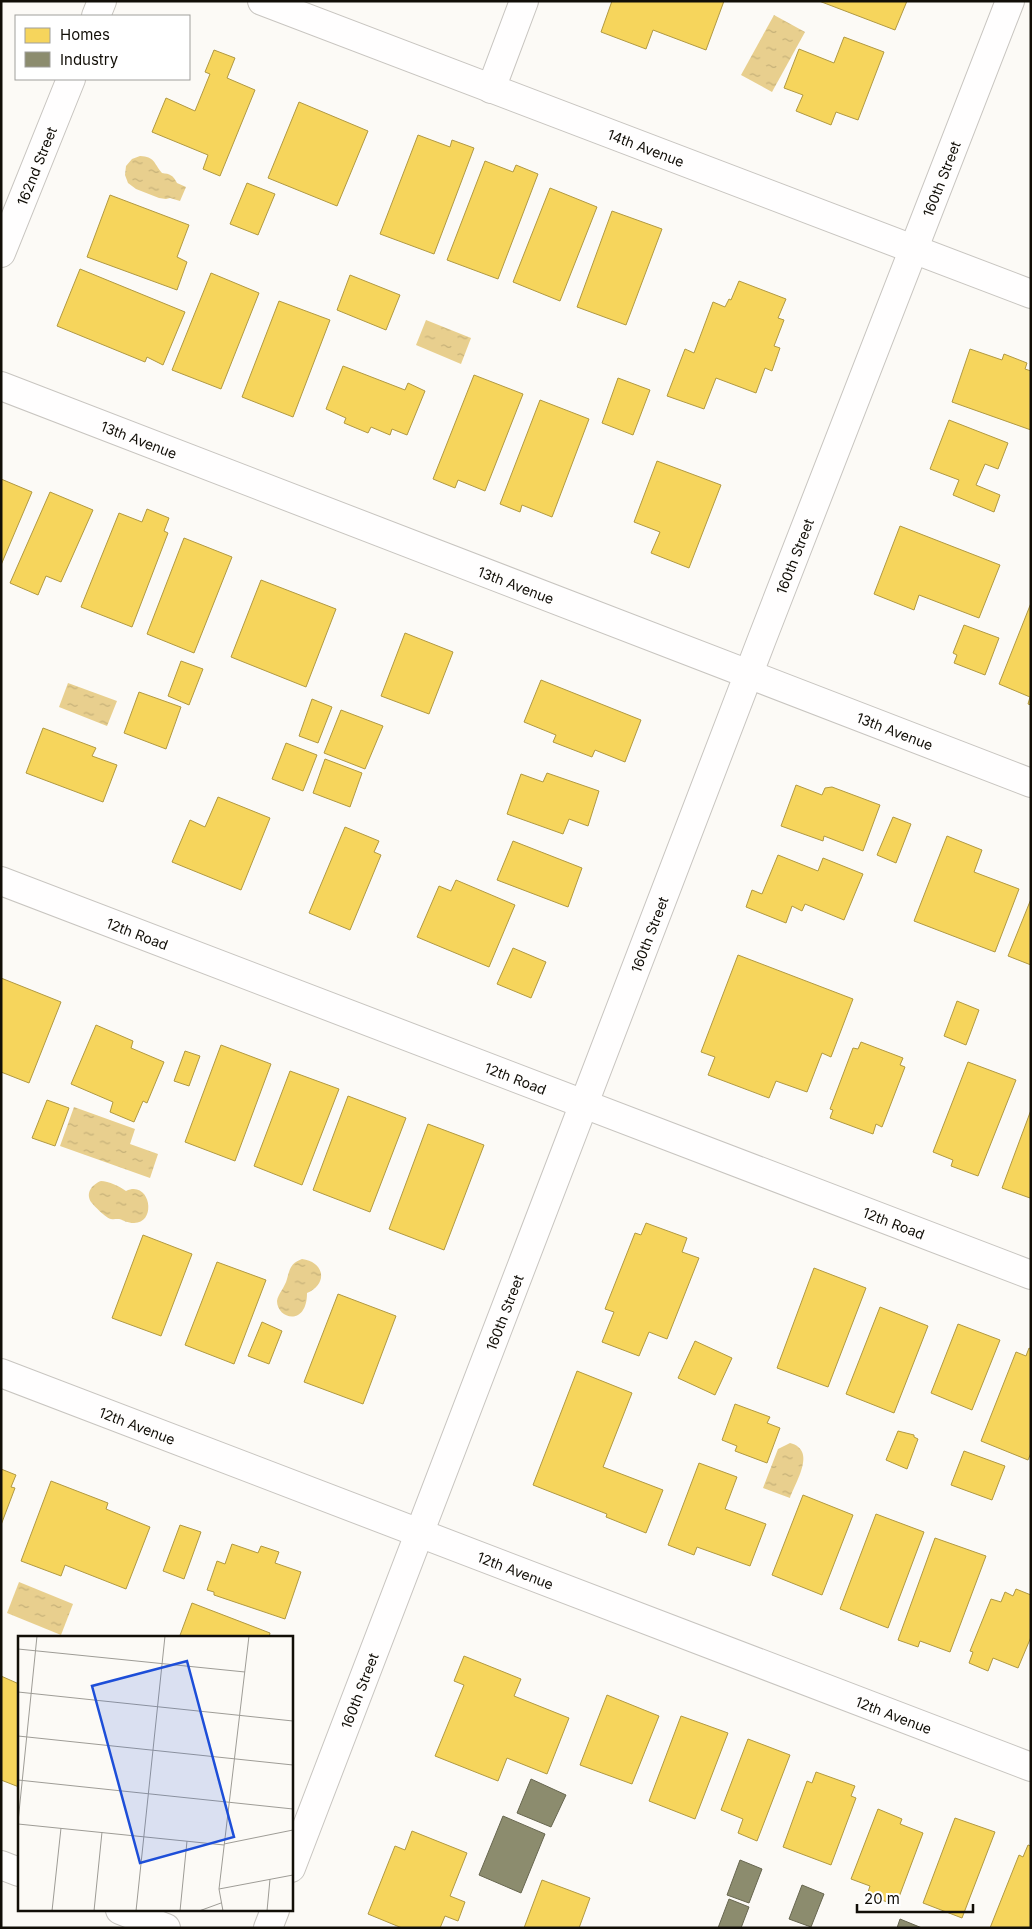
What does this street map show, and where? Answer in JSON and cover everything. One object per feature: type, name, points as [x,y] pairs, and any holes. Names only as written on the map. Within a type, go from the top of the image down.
[{"type":"street","points":[[96,15],[102,1]]},
{"type":"street","name":"14th Avenue","points":[[262,1],[1031,294]]},
{"type":"street","points":[[491,89],[524,1]]},
{"type":"street","name":"160th Street","points":[[292,1865],[748,674],[1010,1]]},
{"type":"street","name":"162nd Street","points":[[1,253],[71,80]]},
{"type":"street","name":"13th Avenue","points":[[1,386],[1031,783]]},
{"type":"street","name":"12th Road","points":[[1,881],[1031,1275]]},
{"type":"street","name":"12th Avenue","points":[[1,1373],[1031,1767]]},
{"type":"street","points":[[1,1865],[18,1872]]},
{"type":"street","points":[[125,1912],[166,1928]]},
{"type":"street","points":[[268,1928],[274,1912]]},
{"type":"water","points":[[774,15],[805,32],[772,92],[741,75]]},
{"type":"water","points":[[140,156],[151,159],[162,173],[171,175],[177,183],[186,187],[180,201],[170,198],[159,198],[136,189],[128,183],[125,175],[126,166],[132,159]]},
{"type":"water","points":[[426,320],[471,338],[461,364],[416,345]]},
{"type":"water","points":[[68,683],[117,701],[107,726],[59,707]]},
{"type":"water","points":[[74,1107],[135,1129],[130,1144],[158,1154],[150,1178],[60,1146]]},
{"type":"water","points":[[101,1181],[114,1184],[126,1191],[135,1189],[142,1192],[147,1199],[148,1207],[147,1215],[142,1221],[134,1223],[111,1219],[97,1209],[89,1198],[89,1192],[95,1184]]},
{"type":"water","points":[[302,1259],[315,1264],[321,1274],[321,1279],[314,1289],[307,1293],[306,1304],[302,1311],[298,1315],[286,1315],[278,1307],[277,1301],[292,1266],[295,1262]]},
{"type":"water","points":[[790,1443],[798,1447],[802,1452],[803,1459],[800,1475],[790,1498],[763,1488],[778,1449]]},
{"type":"water","points":[[19,1582],[73,1604],[61,1635],[7,1613]]},
{"type":"building: Homes","points":[[612,1],[724,1],[706,50],[653,30],[646,49],[601,32]]},
{"type":"building: Homes","points":[[819,1],[907,1],[895,30]]},
{"type":"building: Homes","points":[[844,37],[884,52],[858,120],[836,112],[831,125],[796,111],[803,95],[784,88],[799,49],[834,63]]},
{"type":"building: Homes","points":[[214,50],[235,58],[227,78],[255,90],[220,176],[203,169],[208,155],[152,132],[166,98],[195,111],[210,74],[205,72]]},
{"type":"building: Homes","points":[[299,102],[368,131],[337,206],[268,178]]},
{"type":"building: Homes","points":[[418,135],[450,147],[452,140],[474,148],[434,254],[380,234]]},
{"type":"building: Homes","points":[[485,161],[513,172],[516,165],[538,174],[498,279],[447,260]]},
{"type":"building: Homes","points":[[247,183],[275,194],[258,235],[230,224]]},
{"type":"building: Homes","points":[[550,188],[597,207],[560,301],[513,282]]},
{"type":"building: Homes","points":[[110,195],[189,225],[177,257],[187,262],[177,290],[87,257]]},
{"type":"building: Homes","points":[[612,211],[662,229],[626,325],[577,307]]},
{"type":"building: Homes","points":[[80,269],[185,312],[163,365],[147,357],[145,362],[57,326]]},
{"type":"building: Homes","points":[[211,273],[259,293],[221,389],[172,370]]},
{"type":"building: Homes","points":[[350,275],[400,295],[386,330],[337,310]]},
{"type":"building: Homes","points":[[739,281],[786,299],[778,318],[784,320],[774,346],[780,348],[772,371],[765,368],[756,393],[716,378],[704,409],[667,396],[685,349],[694,353],[713,302],[725,307],[729,299],[731,300]]},
{"type":"building: Homes","points":[[279,301],[330,320],[293,417],[242,397]]},
{"type":"building: Homes","points":[[970,349],[1002,360],[1004,354],[1027,363],[1025,369],[1031,371],[1031,430],[952,402]]},
{"type":"building: Homes","points":[[343,366],[405,390],[408,383],[425,391],[407,435],[392,429],[390,435],[371,427],[368,433],[344,423],[346,418],[326,409]]},
{"type":"building: Homes","points":[[474,375],[523,394],[485,491],[458,480],[455,488],[433,479]]},
{"type":"building: Homes","points":[[618,378],[650,390],[633,435],[602,423]]},
{"type":"building: Homes","points":[[540,400],[589,419],[552,517],[522,505],[520,512],[500,504]]},
{"type":"building: Homes","points":[[949,420],[1008,443],[998,469],[985,464],[976,485],[1000,495],[994,512],[953,495],[959,480],[930,469]]},
{"type":"building: Homes","points":[[657,461],[721,485],[689,568],[651,553],[660,532],[634,522]]},
{"type":"building: Homes","points":[[1,479],[32,492],[1,565]]},
{"type":"building: Homes","points":[[50,492],[93,510],[61,582],[46,576],[38,595],[10,583]]},
{"type":"building: Homes","points":[[147,509],[169,518],[164,531],[168,533],[132,627],[81,607],[119,513],[142,522]]},
{"type":"building: Homes","points":[[900,526],[1000,565],[979,618],[919,595],[914,610],[874,594]]},
{"type":"building: Homes","points":[[184,538],[232,557],[194,653],[147,634]]},
{"type":"building: Homes","points":[[261,580],[336,609],[306,687],[231,657]]},
{"type":"building: Homes","points":[[1031,603],[1031,705],[1028,704],[1030,697],[999,684]]},
{"type":"building: Homes","points":[[964,625],[999,638],[985,675],[954,663],[957,655],[953,653]]},
{"type":"building: Homes","points":[[405,633],[453,652],[429,714],[381,696]]},
{"type":"building: Homes","points":[[181,661],[203,669],[189,705],[168,696]]},
{"type":"building: Homes","points":[[541,680],[641,720],[625,762],[595,750],[592,757],[553,742],[556,735],[524,722]]},
{"type":"building: Homes","points":[[139,692],[181,707],[166,749],[124,733]]},
{"type":"building: Homes","points":[[312,699],[332,707],[318,743],[299,736]]},
{"type":"building: Homes","points":[[341,710],[383,726],[365,769],[324,753]]},
{"type":"building: Homes","points":[[43,728],[96,748],[92,756],[117,765],[103,802],[26,773]]},
{"type":"building: Homes","points":[[286,743],[317,755],[303,791],[272,779]]},
{"type":"building: Homes","points":[[325,759],[362,773],[350,807],[313,793]]},
{"type":"building: Homes","points":[[547,773],[599,791],[588,826],[569,819],[563,834],[507,814],[521,774],[543,782]]},
{"type":"building: Homes","points":[[796,785],[822,795],[825,788],[832,787],[880,805],[863,851],[824,836],[823,841],[781,826]]},
{"type":"building: Homes","points":[[218,797],[270,818],[241,890],[172,862],[190,820],[205,827]]},
{"type":"building: Homes","points":[[893,817],[911,824],[896,863],[877,855]]},
{"type":"building: Homes","points":[[345,827],[379,841],[374,852],[381,855],[350,930],[309,913]]},
{"type":"building: Homes","points":[[947,836],[982,850],[974,872],[1019,889],[995,952],[914,921]]},
{"type":"building: Homes","points":[[513,841],[582,868],[568,907],[497,880]]},
{"type":"building: Homes","points":[[778,855],[818,871],[823,858],[863,874],[844,920],[805,904],[802,911],[792,906],[786,923],[746,907],[752,890],[762,894]]},
{"type":"building: Homes","points":[[456,880],[515,905],[489,967],[417,937],[439,886],[451,891]]},
{"type":"building: Homes","points":[[1031,899],[1031,965],[1008,956]]},
{"type":"building: Homes","points":[[513,948],[546,962],[531,998],[497,984]]},
{"type":"building: Homes","points":[[738,955],[853,999],[831,1057],[822,1053],[807,1092],[776,1081],[769,1098],[708,1075],[715,1057],[701,1052]]},
{"type":"building: Homes","points":[[1,978],[61,1002],[29,1083],[1,1072]]},
{"type":"building: Homes","points":[[957,1001],[979,1010],[966,1045],[944,1036]]},
{"type":"building: Homes","points":[[96,1025],[133,1041],[131,1048],[164,1062],[147,1103],[143,1101],[134,1122],[110,1112],[113,1102],[71,1084]]},
{"type":"building: Homes","points":[[861,1042],[903,1058],[900,1065],[905,1067],[882,1127],[876,1124],[873,1134],[830,1118],[833,1110],[830,1109],[853,1048],[858,1049]]},
{"type":"building: Homes","points":[[221,1045],[271,1064],[235,1161],[185,1142]]},
{"type":"building: Homes","points":[[185,1051],[200,1056],[189,1086],[174,1081]]},
{"type":"building: Homes","points":[[968,1062],[1016,1080],[978,1176],[951,1166],[953,1160],[933,1152]]},
{"type":"building: Homes","points":[[290,1071],[339,1089],[302,1185],[254,1166]]},
{"type":"building: Homes","points":[[348,1096],[406,1118],[370,1212],[313,1190]]},
{"type":"building: Homes","points":[[47,1100],[69,1108],[55,1146],[32,1138]]},
{"type":"building: Homes","points":[[1031,1110],[1031,1198],[1030,1198],[1002,1188]]},
{"type":"building: Homes","points":[[428,1124],[484,1145],[444,1250],[389,1229]]},
{"type":"building: Homes","points":[[646,1223],[687,1238],[682,1252],[699,1258],[667,1339],[649,1332],[639,1356],[602,1342],[614,1312],[605,1309],[635,1233],[641,1235]]},
{"type":"building: Homes","points":[[143,1235],[192,1254],[161,1336],[112,1318]]},
{"type":"building: Homes","points":[[217,1262],[266,1280],[234,1364],[185,1345]]},
{"type":"building: Homes","points":[[814,1268],[866,1288],[828,1387],[777,1368]]},
{"type":"building: Homes","points":[[338,1294],[396,1316],[363,1404],[304,1382]]},
{"type":"building: Homes","points":[[880,1307],[928,1326],[894,1413],[846,1394]]},
{"type":"building: Homes","points":[[262,1322],[282,1331],[269,1364],[248,1356]]},
{"type":"building: Homes","points":[[958,1324],[1000,1340],[972,1410],[931,1393]]},
{"type":"building: Homes","points":[[695,1341],[732,1358],[715,1395],[678,1378]]},
{"type":"building: Homes","points":[[1029,1348],[1031,1349],[1031,1453],[1028,1460],[981,1441],[1016,1352],[1026,1356]]},
{"type":"building: Homes","points":[[577,1371],[632,1393],[603,1467],[663,1490],[646,1533],[606,1517],[607,1514],[533,1485]]},
{"type":"building: Homes","points":[[735,1404],[770,1417],[767,1423],[780,1428],[767,1463],[735,1451],[737,1446],[722,1440]]},
{"type":"building: Homes","points":[[898,1431],[914,1435],[918,1439],[907,1469],[886,1460]]},
{"type":"building: Homes","points":[[964,1451],[1005,1466],[992,1500],[951,1485]]},
{"type":"building: Homes","points":[[699,1463],[737,1477],[725,1509],[766,1524],[750,1566],[697,1547],[694,1555],[668,1545]]},
{"type":"building: Homes","points":[[1,1469],[16,1475],[11,1487],[15,1488],[1,1525]]},
{"type":"building: Homes","points":[[51,1481],[108,1503],[106,1509],[150,1527],[126,1589],[65,1565],[61,1576],[21,1561]]},
{"type":"building: Homes","points":[[803,1495],[853,1515],[822,1595],[772,1575]]},
{"type":"building: Homes","points":[[876,1514],[924,1532],[888,1628],[840,1609]]},
{"type":"building: Homes","points":[[180,1525],[201,1532],[184,1579],[163,1571]]},
{"type":"building: Homes","points":[[935,1538],[986,1556],[950,1652],[920,1641],[918,1647],[898,1640]]},
{"type":"building: Homes","points":[[232,1544],[258,1553],[261,1546],[279,1552],[275,1563],[301,1572],[285,1619],[214,1595],[214,1592],[207,1590],[217,1561],[225,1564]]},
{"type":"building: Homes","points":[[1016,1589],[1031,1595],[1031,1637],[1018,1668],[993,1658],[988,1671],[969,1663],[973,1652],[970,1651],[991,1599],[1001,1602],[1005,1592],[1013,1596]]},
{"type":"building: Homes","points":[[192,1603],[270,1633],[269,1636],[180,1636]]},
{"type":"building: Homes","points":[[464,1656],[521,1679],[514,1696],[569,1718],[547,1774],[507,1758],[498,1781],[435,1756],[464,1685],[454,1681]]},
{"type":"building: Homes","points":[[1,1676],[18,1684],[18,1787],[1,1780]]},
{"type":"building: Homes","points":[[607,1695],[659,1716],[632,1784],[580,1765]]},
{"type":"building: Homes","points":[[681,1716],[728,1733],[695,1819],[649,1801]]},
{"type":"building: Homes","points":[[748,1739],[790,1755],[757,1841],[738,1833],[743,1819],[721,1810]]},
{"type":"building: Homes","points":[[816,1772],[855,1786],[851,1796],[856,1798],[831,1865],[783,1847],[807,1781],[812,1783]]},
{"type":"building: Homes","points":[[878,1809],[902,1819],[900,1824],[923,1833],[896,1905],[867,1895],[870,1886],[851,1879]]},
{"type":"building: Homes","points":[[955,1818],[995,1832],[962,1918],[923,1903]]},
{"type":"building: Homes","points":[[412,1831],[467,1853],[450,1896],[465,1902],[458,1921],[445,1916],[440,1928],[402,1928],[368,1914],[395,1846],[405,1850]]},
{"type":"building: Homes","points":[[1028,1845],[1031,1846],[1031,1928],[990,1928],[1019,1855],[1023,1857]]},
{"type":"building: Homes","points":[[542,1880],[590,1898],[579,1928],[524,1928]]},
{"type":"building: Industry","points":[[531,1779],[566,1795],[551,1827],[517,1813]]},
{"type":"building: Industry","points":[[503,1816],[545,1834],[521,1893],[479,1875]]},
{"type":"building: Industry","points":[[740,1860],[762,1869],[749,1903],[727,1895]]},
{"type":"building: Industry","points":[[802,1885],[824,1894],[811,1927],[789,1919]]},
{"type":"building: Industry","points":[[729,1899],[749,1907],[741,1928],[718,1928]]},
{"type":"building: Industry","points":[[900,1919],[922,1928],[897,1928]]}]
